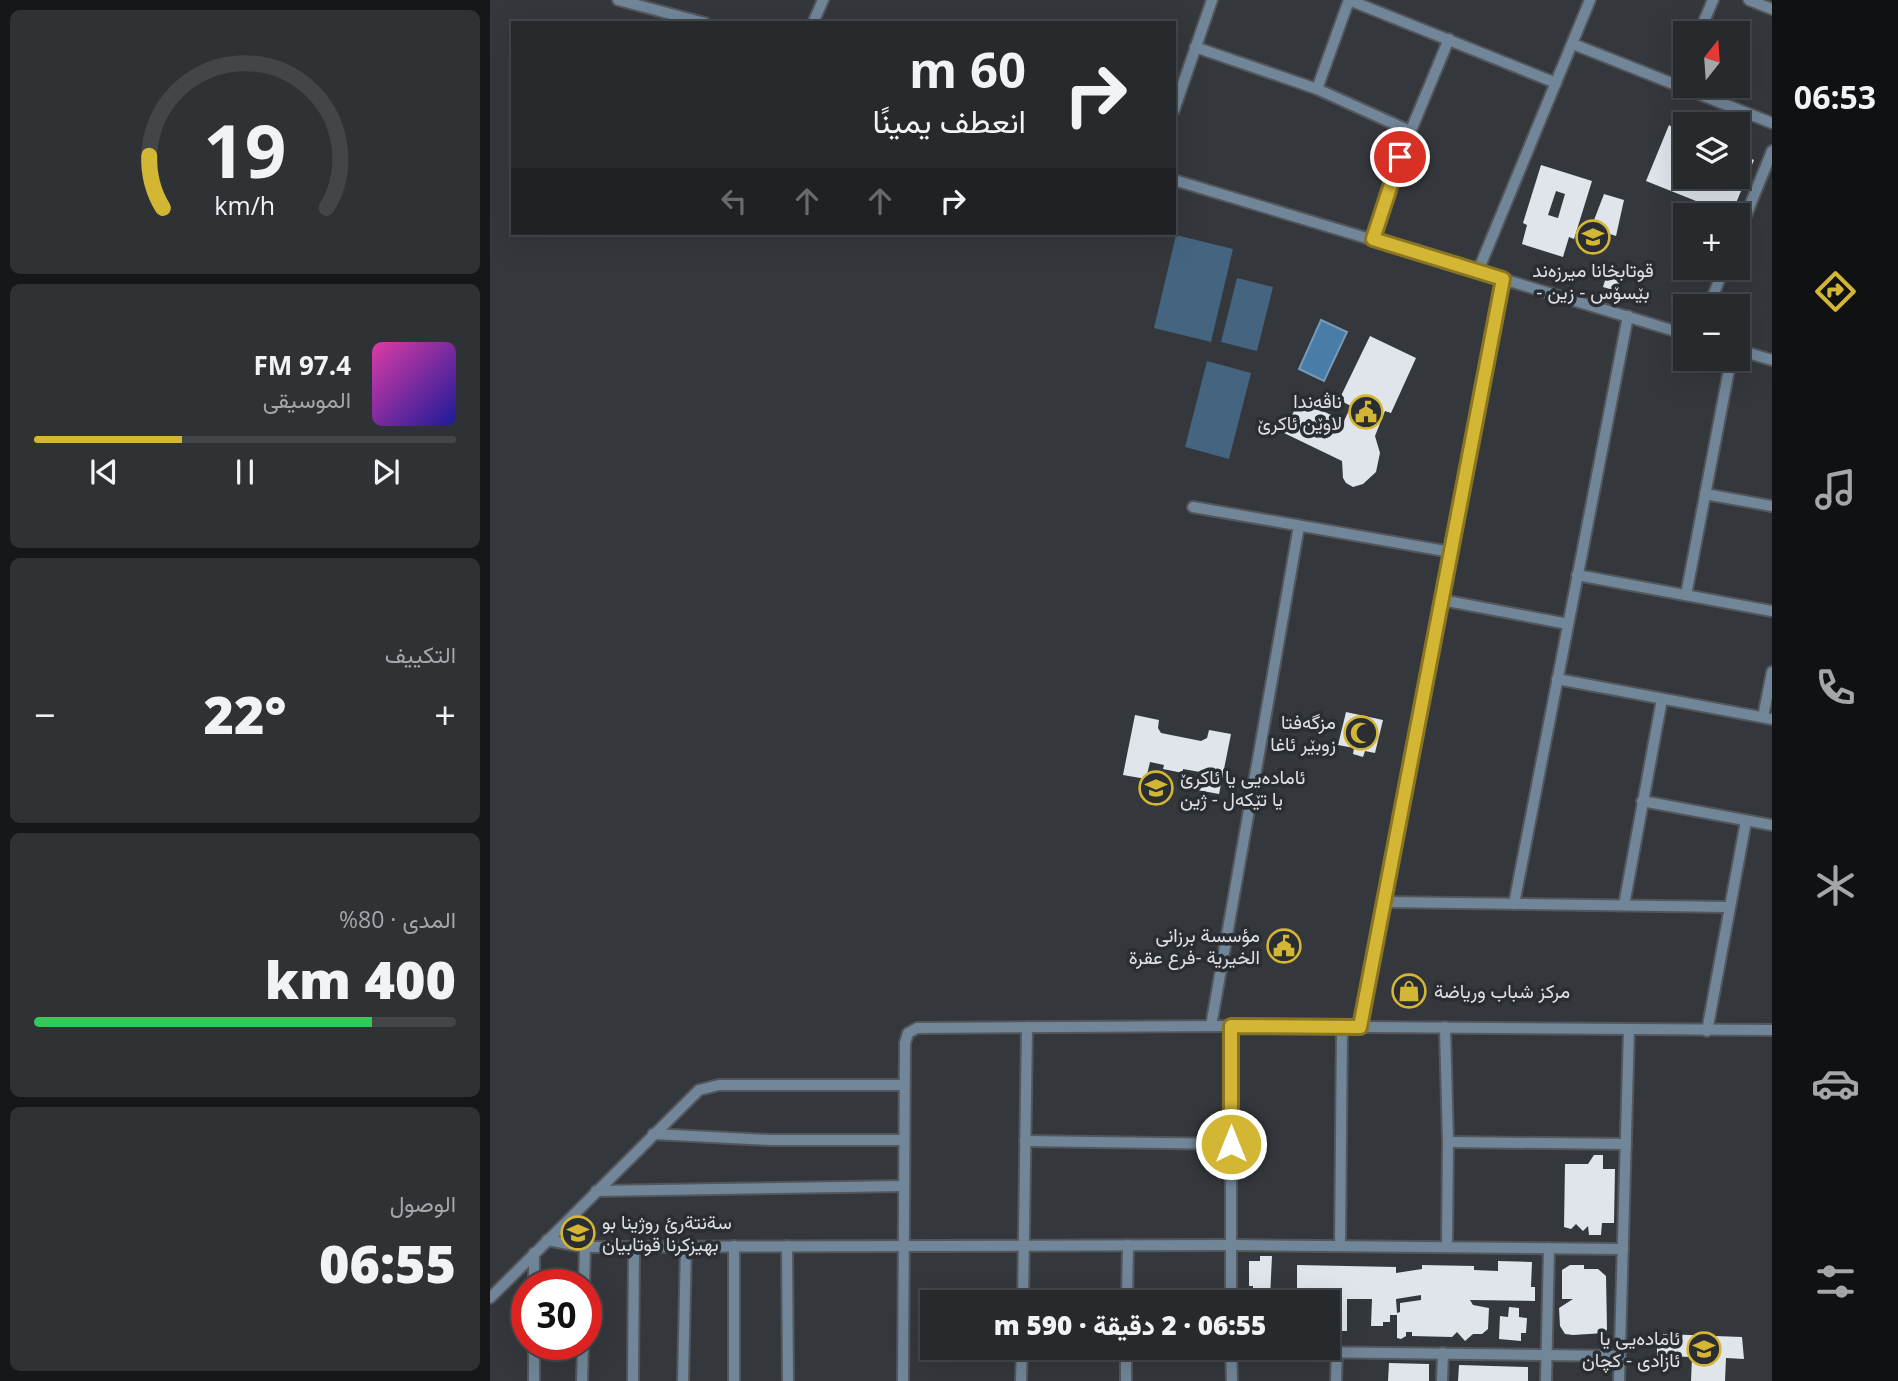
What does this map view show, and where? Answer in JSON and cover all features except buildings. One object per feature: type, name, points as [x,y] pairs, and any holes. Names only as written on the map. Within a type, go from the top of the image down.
[{"type":"street","points":[[618,0],[697,21]]},
{"type":"street","points":[[814,21],[824,0]]},
{"type":"street","points":[[1176,104],[1212,0]]},
{"type":"street","points":[[1317,89],[1349,0],[1556,83]]},
{"type":"street","points":[[1478,271],[1590,0]]},
{"type":"street","points":[[1704,21],[1713,0]]},
{"type":"street","points":[[1749,0],[1772,9]]},
{"type":"street","points":[[1373,239],[1390,183],[1449,38]]},
{"type":"street","points":[[1573,44],[1673,83]]},
{"type":"street","points":[[1195,47],[1317,89],[1410,131]]},
{"type":"street","points":[[1710,98],[1772,123]]},
{"type":"street","points":[[1750,205],[1772,151]]},
{"type":"street","points":[[1176,181],[1673,330]]},
{"type":"street","points":[[1360,1027],[1503,279]]},
{"type":"street","points":[[1514,904],[1628,316]]},
{"type":"street","points":[[1750,354],[1772,360]]},
{"type":"street","points":[[1686,595],[1729,371]]},
{"type":"street","points":[[1705,494],[1772,506]]},
{"type":"street","points":[[1193,507],[1451,552]]},
{"type":"street","points":[[1211,1026],[1300,526]]},
{"type":"street","points":[[1577,575],[1772,611]]},
{"type":"street","points":[[1442,600],[1568,624]]},
{"type":"street","points":[[1557,679],[1767,718],[1772,672]]},
{"type":"street","points":[[1624,905],[1662,699]]},
{"type":"street","points":[[1642,801],[1772,825]]},
{"type":"street","points":[[1707,1031],[1746,821]]},
{"type":"street","points":[[1384,902],[1729,907]]},
{"type":"street","points":[[1231,1026],[1231,1290]]},
{"type":"street","points":[[903,1381],[905,1043],[912,1030],[922,1027],[1231,1026],[1772,1030]]},
{"type":"street","points":[[1023,1290],[1027,1027]]},
{"type":"street","points":[[1340,1246],[1342,1027]]},
{"type":"street","points":[[1445,1027],[1447,1247]]},
{"type":"street","points":[[1619,1381],[1629,1029]]},
{"type":"street","points":[[490,1298],[693,1095],[712,1085],[904,1085]]},
{"type":"street","points":[[653,1134],[771,1140],[904,1140]]},
{"type":"street","points":[[1025,1141],[1231,1144]]},
{"type":"street","points":[[1448,1142],[1626,1144]]},
{"type":"street","points":[[596,1191],[904,1185]]},
{"type":"street","points":[[547,1240],[585,1247],[1231,1245],[1623,1249]]},
{"type":"street","points":[[1127,1290],[1128,1245]]},
{"type":"street","points":[[684,1381],[686,1246]]},
{"type":"street","points":[[734,1246],[734,1381]]},
{"type":"street","points":[[787,1246],[789,1381]]},
{"type":"street","points":[[584,1269],[585,1247]]},
{"type":"street","points":[[634,1247],[634,1381]]},
{"type":"street","points":[[1546,1381],[1549,1248]]},
{"type":"street","points":[[534,1253],[534,1269]]},
{"type":"street","points":[[1340,1352],[1620,1356]]},
{"type":"street","points":[[1442,1381],[1443,1353]]},
{"type":"street","points":[[534,1360],[534,1381]]},
{"type":"street","points":[[582,1381],[583,1360]]},
{"type":"street","points":[[1021,1381],[1022,1360]]},
{"type":"street","points":[[1126,1360],[1126,1381]]},
{"type":"street","points":[[1231,1360],[1231,1381]]},
{"type":"street","points":[[1336,1381],[1337,1360]]},
{"type":"shaded area","points":[[1176,235],[1233,249],[1211,342],[1154,328]]},
{"type":"shaded area","points":[[1237,278],[1273,287],[1257,351],[1221,342]]},
{"type":"shaded area","points":[[1321,320],[1347,332],[1324,381],[1299,369]]},
{"type":"shaded area","points":[[1207,361],[1251,373],[1229,459],[1185,447]]},
{"type":"place","name":"قوتابخانا میرزەند - بێسۆس - زین","points":[[1593,237]]},
{"type":"place","name":"ناڤەندا لاوێن ئاکرێ","points":[[1366,412]]},
{"type":"place","name":"مزگەفتا زوبێر ئاغا","points":[[1361,733]]},
{"type":"place","name":"ئامادەیی یا ئاکرێ یا تێکەل - ژین","points":[[1156,788]]},
{"type":"place","name":"مؤسسة برزانى الخيرية -فرع عقرة","points":[[1284,946]]},
{"type":"place","name":"مركز شباب ورياضة","points":[[1409,991]]},
{"type":"place","name":"سةنتةرئ روژينا بو بهيزكرنا قوتابيان","points":[[578,1233]]},
{"type":"place","name":"ئامادەیی یا ئازادی - کچان","points":[[1704,1349]]},
{"type":"route","points":[[1231,1144],[1231,1026],[1360,1027],[1503,279],[1373,239],[1400,157]]}]
